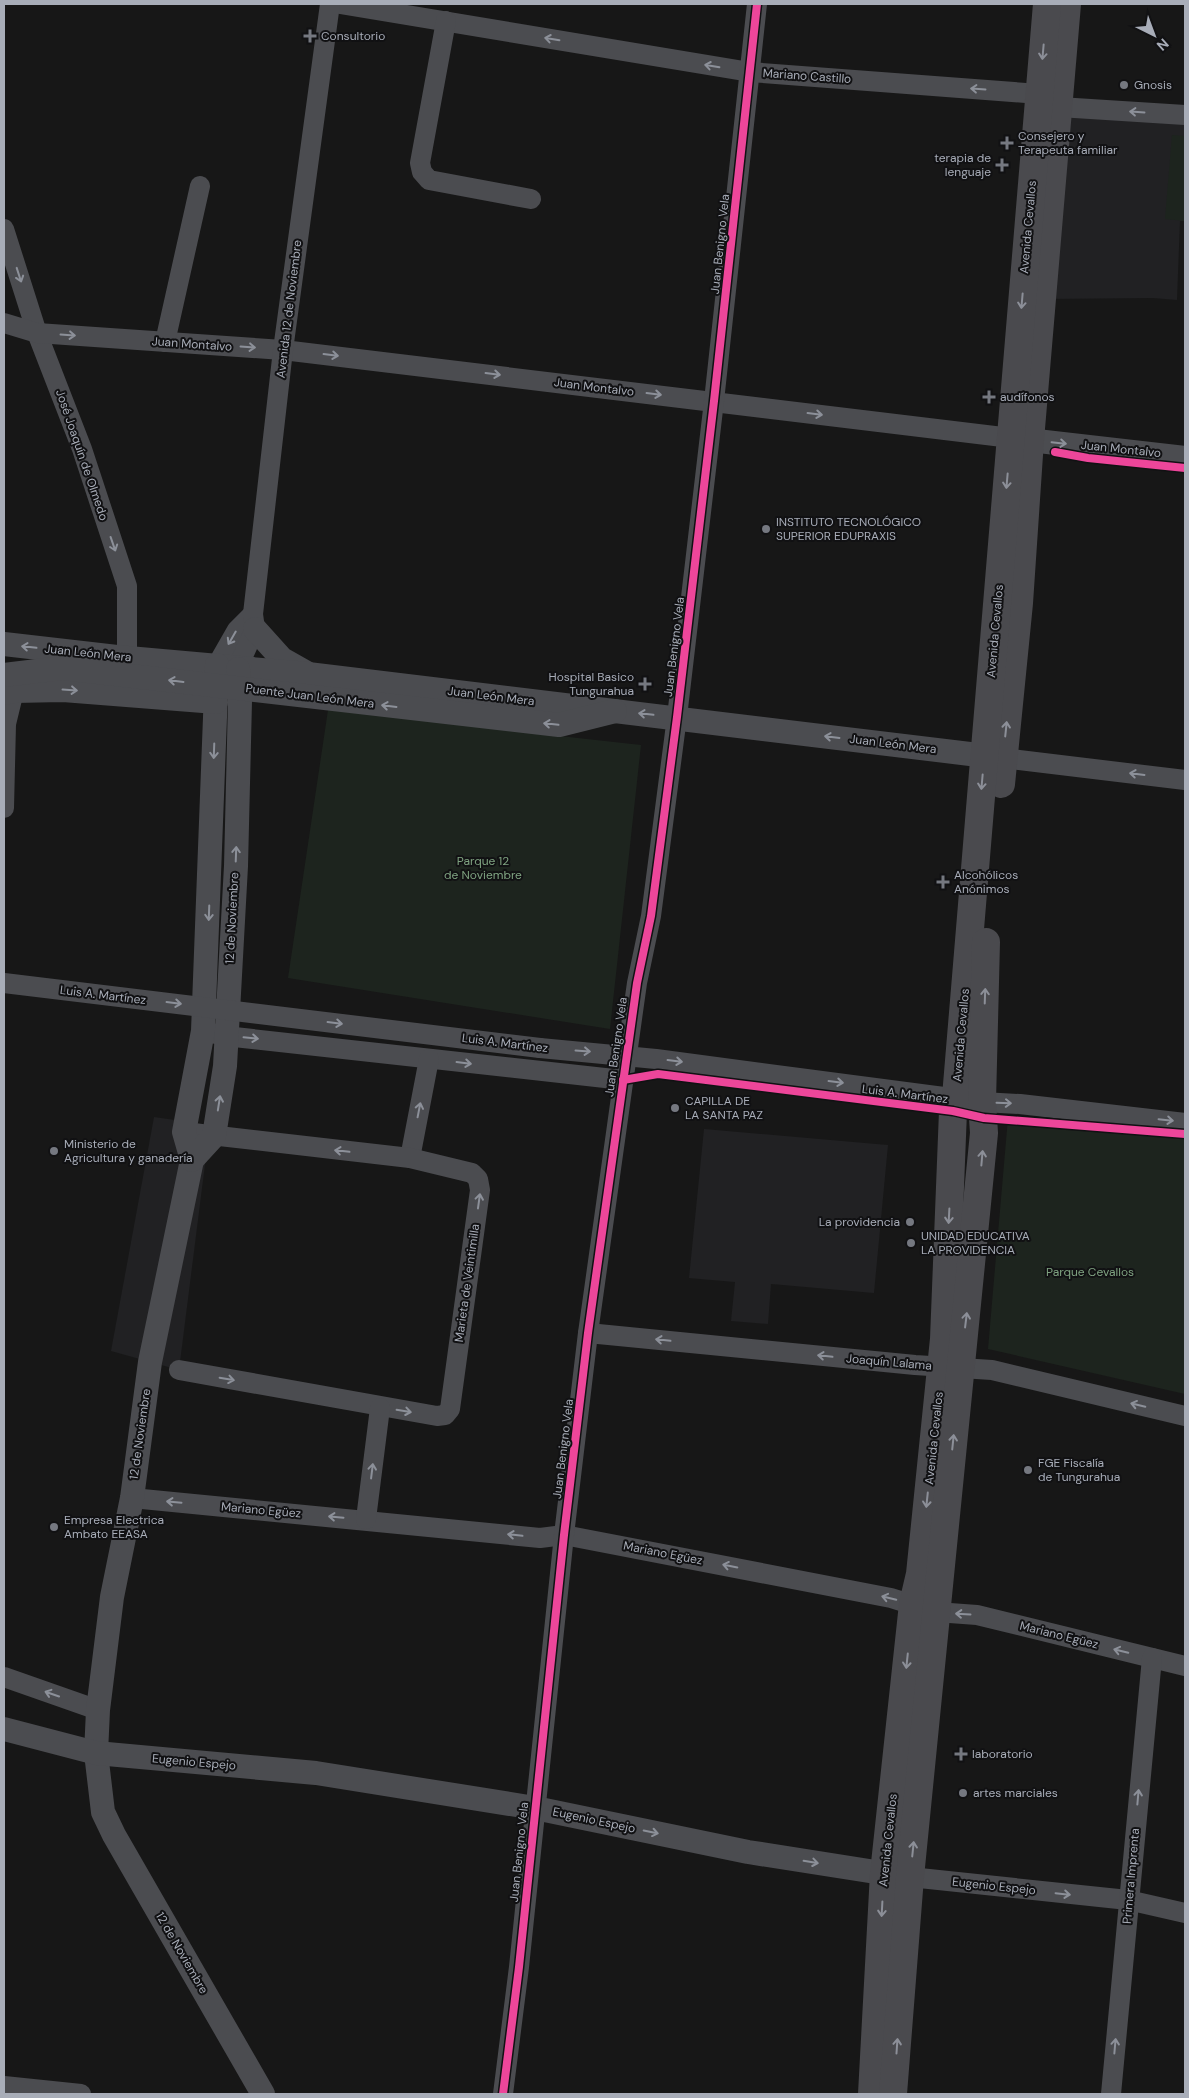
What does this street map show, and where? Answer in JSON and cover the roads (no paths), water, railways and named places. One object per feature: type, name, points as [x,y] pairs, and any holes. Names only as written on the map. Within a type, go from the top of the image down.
[{"type":"main road","name":"Avenida Cevallos","points":[[1047,4],[1049,100]]},
{"type":"main road","name":"Avenida Cevallos","points":[[872,2094],[884,1873],[924,1608],[951,1368],[953,1111],[969,1100],[994,757],[1049,100],[1067,4]]},
{"type":"main road","name":"Avenida Cevallos","points":[[893,2094],[910,1877],[924,1608]]},
{"type":"street","name":"Avenida 12 de Noviembre","points":[[254,622],[283,350],[330,4]]},
{"type":"street","name":"Mariano Castillo","points":[[340,4],[750,72],[1049,100],[1185,115]]},
{"type":"street","name":"Juan Benigno Vela","points":[[502,2094],[520,1967],[564,1535],[588,1333],[637,983],[651,916],[677,717],[714,401],[757,4]]},
{"type":"street","points":[[446,21],[420,163],[422,172],[429,180],[531,199]]},
{"type":"street","points":[[165,342],[200,186]]},
{"type":"street","name":"José Joaquín de Olmedo","points":[[4,229],[37,334],[82,449],[127,586],[127,658]]},
{"type":"street","name":"Juan Montalvo","points":[[4,323],[37,334],[283,350],[1185,458]]},
{"type":"street","points":[[228,666],[237,630],[254,622],[282,659],[308,674]]},
{"type":"street","name":"Juan León Mera","points":[[4,644],[127,658],[308,674],[677,717],[1185,780]]},
{"type":"street","name":"12 de Noviembre","points":[[214,1136],[225,1066],[214,1033],[216,702],[228,666]]},
{"type":"street","name":"12 de Noviembre","points":[[228,666],[240,702],[236,866],[214,1033],[184,1132],[192,1160],[150,1362],[132,1498],[112,1597],[98,1710],[96,1753],[103,1812],[263,2094]]},
{"type":"street","name":"Puente Juan León Mera","points":[[6,683],[62,668],[559,725],[615,710]]},
{"type":"street","points":[[4,808],[6,683],[64,690],[216,702]]},
{"type":"street","name":"Luis A. Martínez","points":[[4,983],[540,1048],[600,1052],[626,1057],[969,1100],[1185,1123]]},
{"type":"street","name":"Luis A. Martínez","points":[[214,1033],[623,1080]]},
{"type":"street","points":[[410,1158],[429,1059]]},
{"type":"street","name":"Marieta de Veintimilla","points":[[179,1370],[380,1408],[445,1416],[450,1409],[480,1190],[478,1179],[472,1173],[410,1158],[184,1132]]},
{"type":"street","points":[[192,1160],[214,1136]]},
{"type":"street","name":"Joaquín Lalama","points":[[588,1333],[951,1368],[992,1370],[1185,1416]]},
{"type":"street","points":[[366,1519],[380,1408]]},
{"type":"street","name":"Mariano Egüez","points":[[132,1498],[366,1519],[540,1538],[564,1535],[890,1598],[924,1608],[976,1615],[1185,1666]]},
{"type":"street","name":"Primera Imprenta","points":[[1111,2094],[1152,1658]]},
{"type":"street","points":[[4,1677],[98,1710]]},
{"type":"street","name":"Eugenio Espejo","points":[[4,1729],[96,1753],[316,1773],[535,1808],[748,1852],[910,1877],[1128,1900],[1185,1913]]},
{"type":"street","points":[[4,2086],[74,2094]]},
{"type":"place","name":"Consultorio","points":[[310,36]]},
{"type":"place","name":"Gnosis","points":[[1124,85]]},
{"type":"place","name":"Consejero y Terapeuta familiar","points":[[1007,143]]},
{"type":"place","name":"terapia de lenguaje","points":[[1002,165]]},
{"type":"place","name":"audífonos","points":[[989,397]]},
{"type":"place","name":"INSTITUTO TECNOLÓGICO SUPERIOR EDUPRAXIS","points":[[766,529]]},
{"type":"place","name":"Hospital Basico Tungurahua","points":[[645,684]]},
{"type":"place","name":"Alcohólicos Anónimos","points":[[943,882]]},
{"type":"place","name":"CAPILLA DE LA SANTA PAZ","points":[[675,1108]]},
{"type":"place","name":"Ministerio de Agricultura y ganadería","points":[[54,1151]]},
{"type":"place","name":"La providencia","points":[[910,1222]]},
{"type":"place","name":"UNIDAD EDUCATIVA LA PROVIDENCIA","points":[[911,1243]]},
{"type":"place","name":"FGE Fiscalía de Tungurahua","points":[[1028,1470]]},
{"type":"place","name":"Empresa Electrica Ambato EEASA","points":[[54,1527]]},
{"type":"place","name":"laboratorio","points":[[961,1754]]},
{"type":"place","name":"artes marciales","points":[[963,1793]]},
{"type":"park label","name":"Parque 12 de Noviembre","points":[[483,868]]},
{"type":"park label","name":"Parque Cevallos","points":[[1090,1272]]}]
